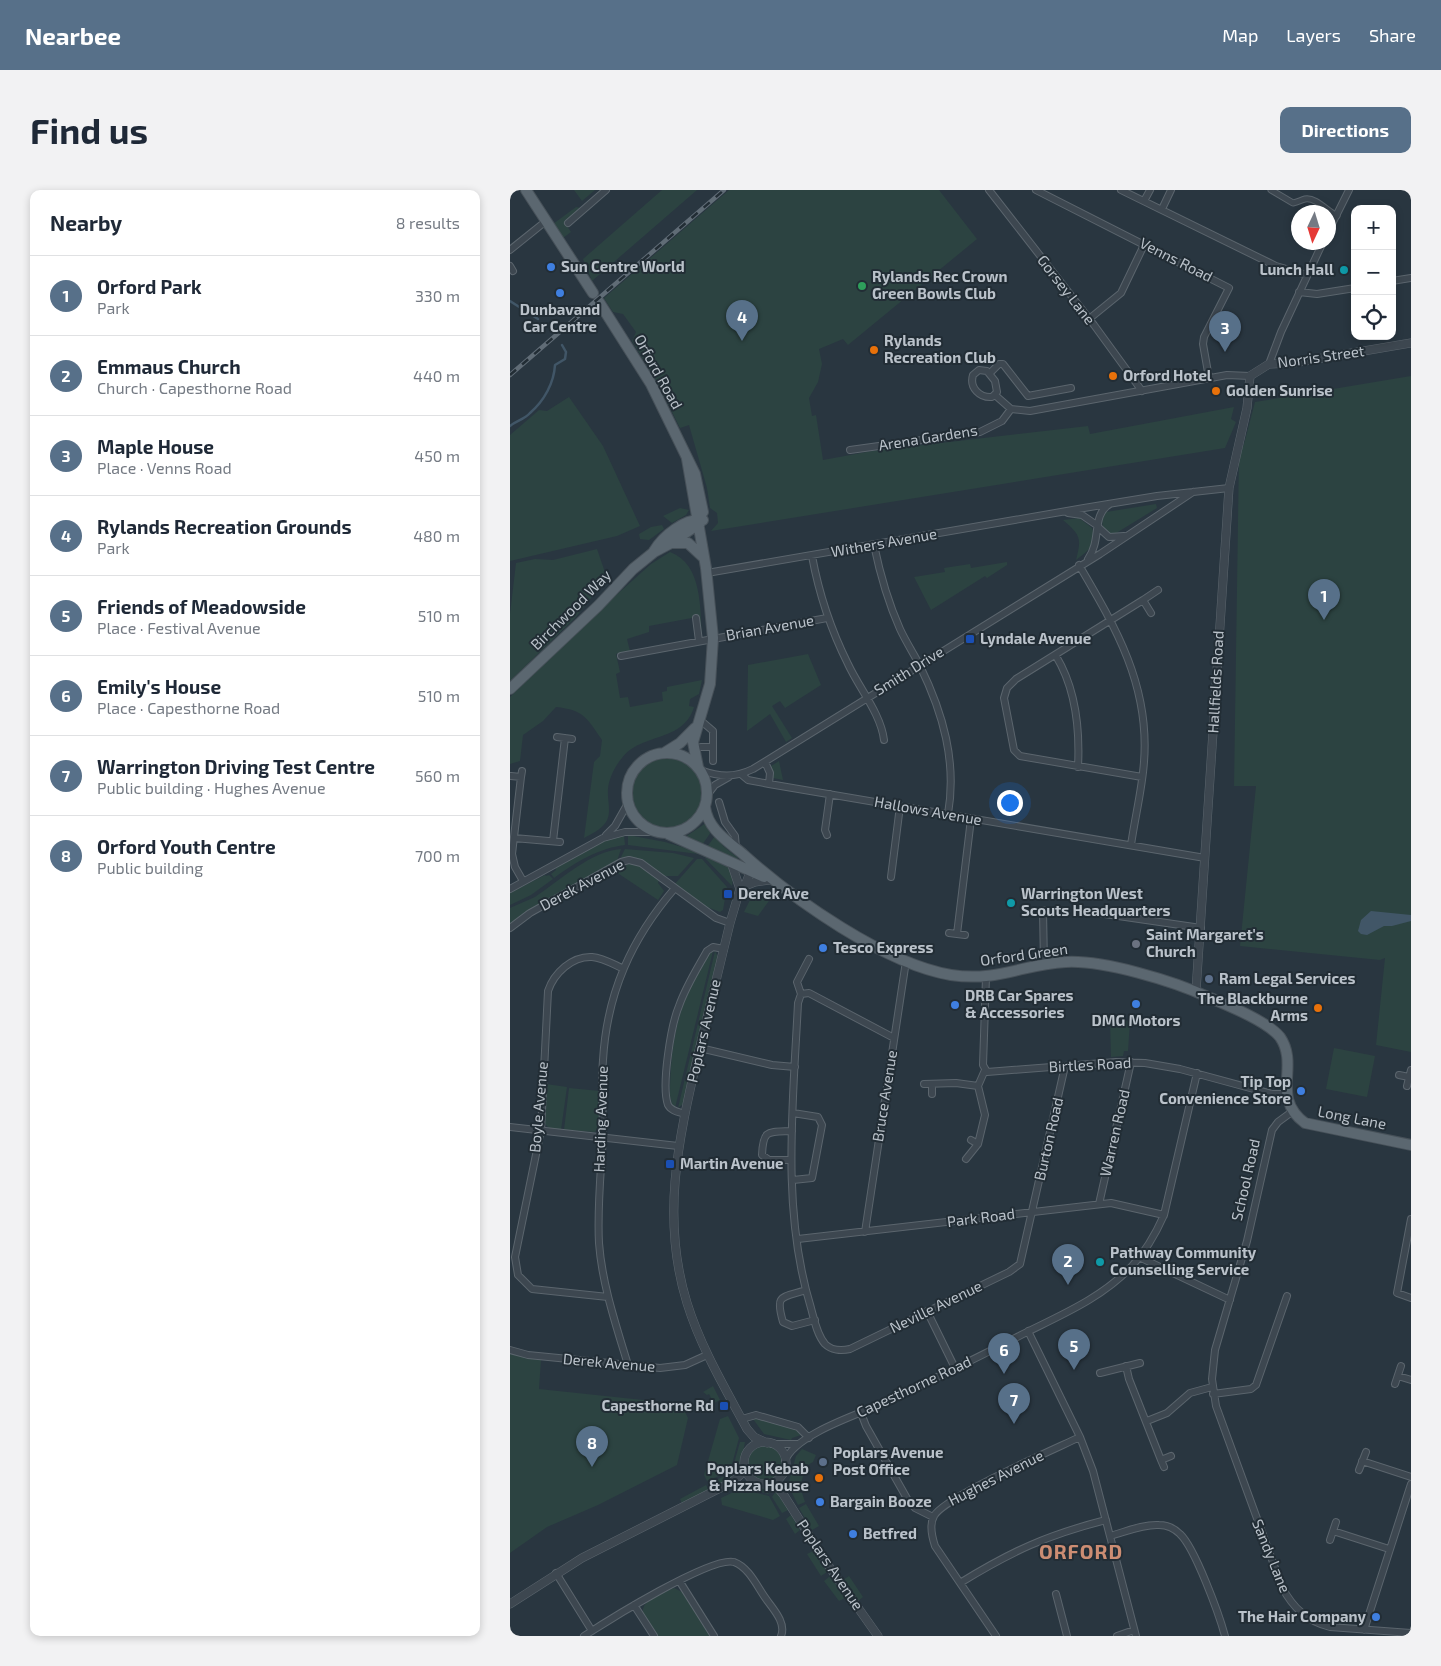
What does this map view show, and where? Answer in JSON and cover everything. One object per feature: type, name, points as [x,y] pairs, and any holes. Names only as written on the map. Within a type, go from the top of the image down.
[{"type":"main road","name":"Orford Road","points":[[526,190],[651,384],[687,459],[708,554],[706,571]]},
{"type":"main road","name":"Orford Road","points":[[699,769],[693,749],[697,723],[710,684],[713,638],[706,571],[702,557],[700,522]]},
{"type":"main road","name":"Birchwood Way","points":[[510,689],[598,606],[633,569],[654,552],[671,543],[700,522]]},
{"type":"main road","name":"Birchwood Way","points":[[654,552],[661,541],[684,524],[700,522]]},
{"type":"main road","points":[[671,543],[688,543],[702,557]]},
{"type":"main road","name":"Orford Road","points":[[662,753],[680,743],[697,723]]},
{"type":"main road","points":[[662,753],[682,756],[699,769],[707,786],[708,794],[705,807],[695,823],[678,832],[668,834],[654,832],[640,824],[628,803],[627,786],[634,770],[646,759],[662,753]]},
{"type":"main road","name":"Orford Green","points":[[705,807],[710,824],[772,880],[847,930],[906,961],[951,974],[986,977],[1066,962],[1090,963],[1196,991],[1269,1028],[1284,1045],[1287,1059],[1286,1094]]},
{"type":"main road","name":"Orford Green","points":[[668,834],[772,880]]},
{"type":"main road","points":[[1286,1094],[1293,1111]]},
{"type":"main road","name":"Long Lane","points":[[1293,1111],[1302,1121],[1310,1126],[1411,1145]]},
{"type":"street","points":[[568,223],[606,190]]},
{"type":"street","name":"Gorsey Lane","points":[[989,190],[1142,391]]},
{"type":"street","name":"Venns Road","points":[[1036,190],[1229,288],[1204,337],[1203,344],[1209,378]]},
{"type":"street","points":[[1121,190],[1276,266],[1307,275]]},
{"type":"street","points":[[1144,201],[1150,190]]},
{"type":"street","points":[[1162,210],[1171,190]]},
{"type":"street","points":[[1272,190],[1294,203],[1307,199],[1315,201],[1325,210],[1337,216],[1349,190]]},
{"type":"street","points":[[510,250],[546,221]]},
{"type":"street","points":[[1089,319],[1121,293],[1144,245]]},
{"type":"street","points":[[1269,364],[1272,350],[1320,250]]},
{"type":"street","points":[[1396,281],[1411,278]]},
{"type":"street","points":[[1299,292],[1316,294],[1351,289]]},
{"type":"street","name":"Norris Street","points":[[1250,376],[1269,364],[1293,363],[1411,343]]},
{"type":"street","points":[[990,373],[998,364],[1003,364],[1028,396],[1071,388]]},
{"type":"street","points":[[979,370],[990,373],[997,385],[995,395],[984,397],[972,384],[972,375],[979,370]]},
{"type":"street","points":[[995,395],[1011,409],[1030,411],[1209,378],[1238,374],[1250,376]]},
{"type":"street","name":"Hallfields Road","points":[[1196,991],[1229,488],[1247,408],[1250,376]]},
{"type":"street","name":"Arena Gardens","points":[[850,450],[980,432],[1002,421],[1011,409]]},
{"type":"street","name":"Withers Avenue","points":[[706,571],[812,556],[1158,496],[1229,488]]},
{"type":"street","name":"Smith Drive","points":[[708,794],[718,782],[742,774],[765,762],[1193,492]]},
{"type":"street","points":[[1158,496],[1165,503],[1161,513]]},
{"type":"street","points":[[1087,560],[1096,544],[1101,512],[1111,504]]},
{"type":"street","name":"Withers Avenue","points":[[1062,512],[1082,515],[1109,536],[1125,536]]},
{"type":"street","points":[[874,545],[888,598],[900,630],[933,693],[947,737],[951,782],[948,814]]},
{"type":"street","points":[[812,556],[827,618],[880,726],[884,740]]},
{"type":"street","points":[[1079,565],[1111,620],[1130,662],[1139,697],[1144,744],[1142,777],[1131,845]]},
{"type":"street","points":[[1142,777],[1020,756],[1013,746],[1004,702],[1006,691],[1016,679],[1056,656],[1158,590]]},
{"type":"street","points":[[1143,600],[1151,613]]},
{"type":"street","points":[[696,618],[699,641]]},
{"type":"street","name":"Brian Avenue","points":[[621,656],[827,618]]},
{"type":"street","points":[[1056,656],[1064,669],[1073,695],[1078,767]]},
{"type":"street","points":[[697,723],[713,731],[713,761]]},
{"type":"street","points":[[557,737],[572,739]]},
{"type":"street","points":[[514,838],[557,842],[565,738]]},
{"type":"street","points":[[701,747],[713,747]]},
{"type":"street","points":[[765,762],[770,773],[769,784]]},
{"type":"street","name":"Smith Drive","points":[[699,769],[729,777]]},
{"type":"street","points":[[511,776],[521,774],[513,861],[523,882]]},
{"type":"street","name":"Hallows Avenue","points":[[742,774],[748,780],[769,784],[1205,858]]},
{"type":"street","points":[[827,835],[830,794]]},
{"type":"street","points":[[720,802],[725,822],[735,836],[736,849]]},
{"type":"street","points":[[603,838],[616,826],[628,803]]},
{"type":"street","points":[[890,877],[900,806]]},
{"type":"street","points":[[957,934],[971,818]]},
{"type":"street","points":[[510,888],[603,838],[625,832],[654,832]]},
{"type":"street","points":[[749,860],[752,872]]},
{"type":"street","name":"Derek Avenue","points":[[510,928],[530,913],[624,861],[641,863],[716,918],[730,923]]},
{"type":"street","points":[[731,862],[741,888],[762,880],[772,880]]},
{"type":"street","name":"Poplars Avenue","points":[[746,1454],[748,1442],[747,1429],[707,1355],[686,1300],[678,1261],[674,1215],[678,1146],[700,1048],[730,923],[741,888],[752,872]]},
{"type":"street","name":"Harding Avenue","points":[[628,1365],[608,1297],[600,1244],[598,1195],[603,1137],[604,1044],[612,1000],[622,968],[648,923],[675,888]]},
{"type":"street","points":[[1043,910],[1044,965]]},
{"type":"street","points":[[1084,911],[1201,928]]},
{"type":"street","points":[[949,933],[965,935]]},
{"type":"street","name":"Poplars Avenue","points":[[685,1114],[670,1108],[668,1101],[667,1065],[674,1022],[686,988],[708,951],[713,947],[724,949]]},
{"type":"street","name":"Boyle Avenue","points":[[608,1297],[538,1291],[526,1285],[518,1275],[515,1256],[540,1130],[548,991],[551,982],[564,969],[585,958],[598,958],[622,968]]},
{"type":"street","name":"Neville Avenue","points":[[809,959],[796,982],[801,994],[798,1003],[791,1160],[798,1239],[806,1290],[824,1343],[832,1349],[846,1350],[1015,1268],[1022,1257],[1032,1212]]},
{"type":"street","name":"Bruce Avenue","points":[[865,1232],[906,961]]},
{"type":"street","points":[[966,1159],[978,1144],[985,1115],[978,1086],[985,1070],[983,1065],[986,977]]},
{"type":"street","points":[[801,994],[809,993],[894,1038]]},
{"type":"street","points":[[700,1048],[772,1065],[795,1067]]},
{"type":"street","name":"Birtles Road","points":[[985,1070],[990,1073],[1131,1062],[1197,1073],[1272,1094],[1286,1094]]},
{"type":"street","name":"Warren Road","points":[[1099,1204],[1131,1062]]},
{"type":"street","name":"Burton Road","points":[[1032,1212],[1065,1066]]},
{"type":"street","points":[[1407,1086],[1411,1070]]},
{"type":"street","name":"Capesthorne Road","points":[[785,1461],[790,1451],[809,1438],[955,1368],[1096,1296],[1123,1274],[1139,1257],[1164,1215],[1197,1073]]},
{"type":"street","points":[[1399,1075],[1409,1077]]},
{"type":"street","points":[[924,1084],[956,1083],[978,1086]]},
{"type":"street","points":[[932,1084],[932,1094]]},
{"type":"street","name":"School Road","points":[[1213,1390],[1215,1350],[1247,1241],[1272,1130],[1278,1122],[1293,1111]]},
{"type":"street","points":[[793,1113],[818,1117],[822,1126],[812,1178],[793,1180]]},
{"type":"street","points":[[510,1127],[678,1146]]},
{"type":"street","points":[[791,1160],[769,1160],[762,1155],[765,1135],[770,1132],[792,1131]]},
{"type":"street","points":[[971,1140],[978,1144]]},
{"type":"street","name":"Park Road","points":[[798,1239],[1099,1204],[1121,1204],[1164,1215]]},
{"type":"street","points":[[1411,1219],[1397,1293],[1411,1298]]},
{"type":"street","points":[[1139,1257],[1230,1300]]},
{"type":"street","points":[[806,1290],[782,1298],[779,1301],[778,1305],[783,1322],[792,1326],[815,1320]]},
{"type":"street","points":[[1147,1421],[1167,1413],[1190,1393],[1251,1389],[1256,1385],[1287,1296]]},
{"type":"street","points":[[927,1312],[955,1368]]},
{"type":"street","points":[[1028,1331],[1080,1437],[1093,1471],[1135,1633],[1117,1636]]},
{"type":"street","name":"Derek Avenue","points":[[510,1350],[528,1355],[668,1368],[685,1365],[707,1355]]},
{"type":"street","points":[[1100,1373],[1140,1363]]},
{"type":"street","points":[[1126,1366],[1129,1379],[1164,1467]]},
{"type":"street","points":[[1395,1384],[1401,1366]]},
{"type":"street","points":[[1398,1376],[1411,1380]]},
{"type":"street","name":"Sandy Lane","points":[[1213,1390],[1249,1500],[1288,1599],[1297,1609],[1317,1624],[1364,1630],[1375,1634],[1411,1633]]},
{"type":"street","points":[[861,1413],[866,1426],[909,1502],[933,1517]]},
{"type":"street","points":[[742,1419],[756,1415],[801,1428],[809,1438]]},
{"type":"street","points":[[747,1429],[754,1437],[770,1443],[781,1451],[785,1461],[781,1485],[783,1494]]},
{"type":"street","name":"Hughes Avenue","points":[[996,1636],[935,1546],[932,1531],[933,1517],[951,1500],[1080,1437]]},
{"type":"street","points":[[510,1604],[582,1558],[732,1482],[740,1475],[746,1454],[755,1445],[770,1443]]},
{"type":"street","name":"Capesthorne Road","points":[[770,1443],[800,1443]]},
{"type":"street","points":[[1359,1470],[1366,1452]]},
{"type":"street","points":[[1161,1460],[1171,1456]]},
{"type":"street","points":[[1362,1461],[1411,1477]]},
{"type":"street","points":[[744,1466],[746,1473],[755,1482]]},
{"type":"street","points":[[732,1482],[768,1483],[774,1481],[784,1472]]},
{"type":"street","name":"Poplars Avenue","points":[[768,1483],[777,1487],[783,1494],[830,1568],[878,1636]]},
{"type":"street","points":[[1364,1630],[1411,1484]]},
{"type":"street","points":[[960,1583],[1004,1556],[1035,1542],[1106,1520]]},
{"type":"street","points":[[1330,1540],[1336,1522]]},
{"type":"street","points":[[1110,1536],[1155,1525],[1170,1527],[1180,1533],[1206,1585],[1225,1636]]},
{"type":"street","points":[[1333,1531],[1389,1549]]},
{"type":"street","points":[[584,1636],[634,1605],[721,1562],[731,1562],[741,1566],[749,1573],[782,1623],[781,1636]]},
{"type":"street","points":[[556,1573],[592,1630]]},
{"type":"street","points":[[680,1582],[714,1636]]},
{"type":"street","points":[[1056,1594],[1067,1636]]},
{"type":"street","points":[[634,1605],[654,1636]]},
{"type":"green space","points":[[574,190],[595,190],[582,201]]},
{"type":"green space","points":[[662,190],[697,190],[592,281],[583,259]]},
{"type":"green space","points":[[729,190],[939,190],[977,239],[848,345],[843,339],[819,349],[822,364],[818,382],[809,398],[812,416],[816,415],[823,460],[872,451],[1088,426],[1090,434],[1234,407],[1231,419],[1236,422],[1225,448],[711,531],[718,523],[717,513],[710,508],[707,488],[689,425],[680,428],[658,384],[632,341],[636,332],[623,314],[613,312],[604,298]]},
{"type":"green space","points":[[576,207],[581,208],[565,223],[571,232],[563,238],[553,224]]},
{"type":"green space","points":[[1411,376],[1411,1052],[1376,1045],[1385,958],[1380,960],[1240,946],[1256,786],[1234,786],[1239,455],[1244,444],[1255,402]]},
{"type":"green space","points":[[569,397],[603,446],[640,526],[617,536],[510,561],[510,435],[539,410],[547,411]]},
{"type":"green space","points":[[1156,504],[1157,508],[1113,535],[1104,529],[1102,523],[1106,512]]},
{"type":"green space","points":[[680,508],[689,510],[686,515],[672,523],[663,516]]},
{"type":"green space","points":[[1079,518],[1092,528],[1094,539],[1087,551],[1076,560],[1079,546],[1078,537],[1073,529],[1063,520]]},
{"type":"green space","points":[[662,525],[664,529],[649,540],[640,539],[639,534],[651,527]]},
{"type":"green space","points":[[597,549],[607,578],[575,618],[510,681],[510,614],[516,563],[535,559],[553,560]]},
{"type":"green space","points":[[670,552],[681,558],[689,567],[694,577],[700,602],[702,638],[700,639],[697,617],[649,626],[649,632],[627,639],[630,651],[616,654],[620,672],[616,674],[620,698],[628,697],[630,707],[663,701],[662,692],[667,691],[667,687],[702,680],[699,694],[690,699],[689,706],[694,707],[689,718],[681,726],[672,732],[640,744],[630,750],[619,761],[609,785],[608,818],[601,827],[584,838],[594,762],[600,756],[602,740],[584,716],[573,710],[556,707],[543,721],[523,735],[520,761],[510,764],[510,697],[604,606],[651,564]]},
{"type":"green space","points":[[1007,562],[1007,565],[987,578],[985,576],[931,610],[914,577],[945,572],[944,568],[970,564],[971,568]]},
{"type":"green space","points":[[808,654],[821,685],[785,708],[780,701],[772,706],[792,738],[786,742],[770,714],[747,731],[748,665]]},
{"type":"green space","points":[[667,756],[681,759],[693,767],[701,779],[704,793],[701,807],[693,819],[681,827],[667,830],[653,827],[641,819],[633,807],[630,793],[633,779],[641,767],[653,759]]},
{"type":"green space","points":[[779,761],[783,780],[773,778],[771,766]]},
{"type":"green space","points":[[706,823],[711,832],[702,845],[685,837]]},
{"type":"green space","points":[[624,835],[625,845],[606,849],[587,857],[554,878],[551,874],[556,868],[605,841]]},
{"type":"green space","points":[[628,835],[665,842],[699,852],[698,854],[628,845]]},
{"type":"green space","points":[[715,836],[722,842],[723,846],[738,858],[736,860],[707,847]]},
{"type":"green space","points":[[621,849],[617,861],[526,913],[510,925],[510,908],[535,897],[565,875],[598,855]]},
{"type":"green space","points":[[625,849],[673,853],[694,858],[678,876],[663,876],[647,865],[623,859],[621,857]]},
{"type":"green space","points":[[705,858],[713,859],[730,868],[733,878],[732,886]]},
{"type":"green space","points":[[697,859],[702,859],[727,887],[723,910],[720,912],[702,905],[674,885]]},
{"type":"green space","points":[[630,863],[638,865],[659,880],[658,883],[664,891],[658,900],[616,872]]},
{"type":"green space","points":[[545,875],[549,875],[553,879],[531,895],[510,905],[510,893]]},
{"type":"green space","points":[[754,892],[774,894],[758,916],[744,912]]},
{"type":"green space","points":[[713,951],[675,1108],[670,1096],[671,1063],[676,1031],[685,1000],[705,959]]},
{"type":"green space","points":[[715,951],[718,957],[683,1104],[678,1108]]},
{"type":"green space","points":[[1110,1020],[1130,1021],[1128,1051],[1124,1051],[1123,1056],[1111,1057]]},
{"type":"green space","points":[[1334,1048],[1375,1056],[1367,1097],[1326,1089]]},
{"type":"green space","points":[[546,1084],[567,1087],[561,1130],[549,1128],[545,1124]]},
{"type":"green space","points":[[569,1088],[600,1091],[600,1125],[595,1132],[564,1130]]},
{"type":"green space","points":[[510,1354],[541,1360],[539,1389],[681,1404],[688,1418],[677,1465],[598,1505],[547,1527],[510,1553]]},
{"type":"green space","points":[[713,1386],[720,1400],[714,1403],[709,1394],[707,1395],[703,1392]]},
{"type":"green space","points":[[728,1416],[739,1438],[731,1468],[728,1472],[707,1481],[704,1475],[720,1419]]},
{"type":"green space","points":[[753,1419],[799,1431],[801,1435],[791,1440],[764,1434]]},
{"type":"green space","points":[[740,1442],[745,1442],[739,1471],[733,1467]]},
{"type":"green space","points":[[765,1446],[777,1451],[782,1463],[777,1475],[765,1480],[753,1475],[748,1463],[753,1451]]},
{"type":"green space","points":[[802,1449],[816,1455],[813,1462],[806,1466],[801,1483],[793,1488],[789,1485],[789,1481],[796,1456]]},
{"type":"green space","points":[[733,1472],[736,1474],[733,1477],[711,1489],[708,1484]]},
{"type":"green space","points":[[746,1483],[772,1488],[768,1494],[747,1488]]},
{"type":"green space","points":[[706,1485],[709,1490],[682,1504],[680,1499]]},
{"type":"green space","points":[[740,1489],[769,1496],[780,1516],[773,1520],[722,1505],[721,1498]]},
{"type":"green space","points":[[776,1491],[788,1510],[782,1513],[772,1497]]},
{"type":"green space","points":[[791,1491],[802,1493],[805,1502],[798,1505]]},
{"type":"green space","points":[[806,1504],[819,1526],[812,1530],[799,1508]]},
{"type":"green space","points":[[791,1515],[800,1530],[795,1534],[786,1519]]},
{"type":"green space","points":[[813,1551],[827,1572],[821,1576],[807,1554]]},
{"type":"green space","points":[[830,1576],[845,1598],[839,1601],[824,1581]]},
{"type":"green space","points":[[849,1576],[863,1597],[858,1601],[843,1580]]},
{"type":"green space","points":[[674,1588],[682,1592],[711,1636],[658,1636],[643,1615],[644,1605],[656,1596]]},
{"type":"water","points":[[1371,911],[1411,915],[1411,921],[1384,926],[1367,935],[1361,934],[1358,931],[1361,920]]},
{"type":"waterway","points":[[510,301],[538,319]]},
{"type":"waterway","points":[[510,426],[528,415],[544,397],[553,378],[555,365],[565,359],[566,352],[562,345]]},
{"type":"railway","points":[[510,375],[724,190]]},
{"type":"place","name":"Sun Centre World","points":[[551,267]]},
{"type":"place","name":"Lunch Hall","points":[[1344,270]]},
{"type":"place","name":"Rylands Rec Crown Green Bowls Club","points":[[862,286]]},
{"type":"place","name":"Dunbavand Car Centre","points":[[560,293]]},
{"type":"place","name":"Rylands Recreation Grounds","points":[[742,341]]},
{"type":"place","name":"Rylands Recreation Club","points":[[874,350]]},
{"type":"place","name":"Maple House","points":[[1225,352]]},
{"type":"place","name":"Orford Hotel","points":[[1113,376]]},
{"type":"place","name":"Golden Sunrise","points":[[1216,391]]},
{"type":"place","name":"Orford Park","points":[[1324,620]]},
{"type":"place","name":"Lyndale Avenue","points":[[970,639]]},
{"type":"place","name":"Derek Ave","points":[[728,894]]},
{"type":"place","name":"Warrington West Scouts Headquarters","points":[[1011,903]]},
{"type":"place","name":"Saint Margaret's Church","points":[[1136,944]]},
{"type":"place","name":"Tesco Express","points":[[823,948]]},
{"type":"place","name":"Ram Legal Services","points":[[1209,979]]},
{"type":"place","name":"DMG Motors","points":[[1136,1004]]},
{"type":"place","name":"DRB Car Spares & Accessories","points":[[955,1005]]},
{"type":"place","name":"The Blackburne Arms","points":[[1318,1008]]},
{"type":"place","name":"Tip Top Convenience Store","points":[[1301,1091]]},
{"type":"place","name":"Martin Avenue","points":[[670,1164]]},
{"type":"place","name":"Pathway Community Counselling Service","points":[[1100,1262]]},
{"type":"place","name":"Emmaus Church","points":[[1068,1285]]},
{"type":"place","name":"Friends of Meadowside","points":[[1074,1370]]},
{"type":"place","name":"Emily's House","points":[[1004,1374]]},
{"type":"place","name":"Capesthorne Rd","points":[[724,1406]]},
{"type":"place","name":"Warrington Driving Test Centre","points":[[1014,1424]]},
{"type":"place","name":"Poplars Avenue Post Office","points":[[823,1462]]},
{"type":"place","name":"Orford Youth Centre","points":[[592,1467]]},
{"type":"place","name":"Poplars Kebab & Pizza House","points":[[819,1478]]},
{"type":"place","name":"Bargain Booze","points":[[820,1502]]},
{"type":"place","name":"Betfred","points":[[853,1534]]},
{"type":"place","name":"The Hair Company","points":[[1376,1617]]},
{"type":"district","name":"ORFORD","points":[[1081,1552]]}]
